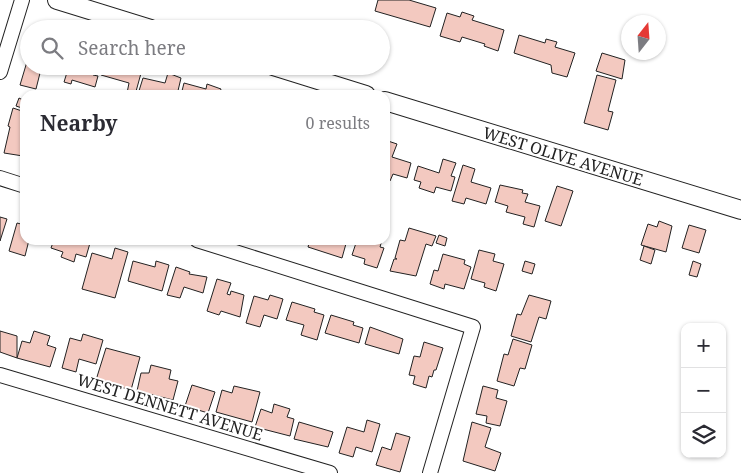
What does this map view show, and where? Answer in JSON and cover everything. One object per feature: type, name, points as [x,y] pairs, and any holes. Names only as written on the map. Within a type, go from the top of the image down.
[{"type":"main road","points":[[57,0],[122,20]]},
{"type":"main road","points":[[302,75],[350,90]]},
{"type":"main road","name":"WEST OLIVE AVENUE","points":[[390,103],[741,210]]},
{"type":"street","points":[[0,72],[22,0]]},
{"type":"street","points":[[0,178],[20,184]]},
{"type":"street","points":[[213,245],[473,327],[430,473]]},
{"type":"street","name":"WEST DENNETT AVENUE","points":[[0,375],[330,473]]},
{"type":"building","points":[[378,0],[409,0],[436,8],[430,27],[375,11]]},
{"type":"building","points":[[462,12],[474,16],[472,20],[504,30],[498,51],[484,46],[485,44],[462,37],[460,42],[440,36],[447,13],[460,17]]},
{"type":"building","points":[[519,35],[545,43],[546,39],[557,42],[555,47],[575,53],[567,77],[552,73],[551,65],[514,53]]},
{"type":"building","points":[[602,53],[625,60],[622,79],[596,71]]},
{"type":"building","points":[[23,75],[40,75],[36,89],[20,85]]},
{"type":"building","points":[[66,75],[98,76],[95,87],[72,80],[71,84],[64,82]]},
{"type":"building","points":[[101,75],[141,75],[136,90],[128,90],[129,83]]},
{"type":"building","points":[[167,75],[181,78],[178,90],[139,90],[143,78],[165,83]]},
{"type":"building","points":[[597,75],[616,80],[608,111],[613,112],[608,130],[584,123]]},
{"type":"building","points":[[184,83],[206,89],[207,84],[221,89],[221,90],[182,90]]},
{"type":"building","points":[[19,98],[20,107],[16,106]]},
{"type":"building","points":[[13,108],[20,110],[20,156],[4,153],[10,127],[8,126]]},
{"type":"building","points":[[390,142],[397,144],[392,157],[411,163],[407,178],[393,174],[390,181]]},
{"type":"building","points":[[443,159],[456,163],[451,176],[455,177],[451,191],[436,187],[434,193],[419,188],[421,182],[414,180],[418,166],[439,173]]},
{"type":"building","points":[[463,165],[475,169],[471,182],[491,188],[486,204],[466,198],[464,204],[452,201]]},
{"type":"building","points":[[500,185],[523,190],[522,193],[528,194],[525,202],[540,206],[534,227],[523,224],[525,217],[506,212],[508,206],[495,202]]},
{"type":"building","points":[[557,186],[573,191],[561,226],[545,221]]},
{"type":"building","points":[[0,217],[7,219],[0,241]]},
{"type":"building","points":[[659,221],[672,226],[666,252],[641,245],[648,224],[657,227]]},
{"type":"building","points":[[17,223],[20,224],[20,245],[28,245],[25,256],[9,251]]},
{"type":"building","points":[[689,225],[706,230],[699,253],[682,248]]},
{"type":"building","points":[[409,228],[436,236],[432,246],[426,244],[416,276],[390,271],[394,259],[397,259],[395,258],[400,240],[405,241]]},
{"type":"building","points":[[439,235],[447,238],[445,246],[436,243]]},
{"type":"building","points":[[52,245],[89,245],[86,257],[76,254],[74,262],[61,257],[63,252],[51,248]]},
{"type":"building","points":[[309,245],[346,245],[342,258],[308,247]]},
{"type":"building","points":[[355,245],[381,245],[380,247],[384,248],[377,268],[364,264],[365,259],[352,255]]},
{"type":"building","points":[[644,246],[655,250],[651,264],[640,260]]},
{"type":"building","points":[[115,248],[128,252],[115,298],[82,289],[92,253],[112,259]]},
{"type":"building","points":[[479,250],[495,254],[493,261],[504,264],[496,291],[484,287],[485,283],[471,279]]},
{"type":"building","points":[[443,254],[465,260],[464,264],[471,267],[464,289],[445,284],[444,289],[430,284],[434,270],[438,271]]},
{"type":"building","points":[[133,261],[155,267],[156,261],[169,265],[162,291],[128,281]]},
{"type":"building","points":[[525,261],[535,264],[532,274],[522,271]]},
{"type":"building","points":[[693,261],[701,264],[697,277],[689,275]]},
{"type":"building","points":[[176,267],[190,272],[189,274],[207,277],[203,293],[184,287],[180,298],[167,295]]},
{"type":"building","points":[[217,279],[231,283],[227,294],[230,295],[231,291],[244,295],[240,317],[221,311],[219,315],[207,311]]},
{"type":"building","points":[[270,295],[283,299],[277,319],[264,315],[260,327],[246,323],[254,296],[268,300]]},
{"type":"building","points":[[529,295],[551,301],[546,319],[539,317],[531,342],[511,336],[517,314],[521,315]]},
{"type":"building","points":[[292,302],[315,309],[314,312],[324,315],[317,340],[301,335],[304,325],[286,320]]},
{"type":"building","points":[[331,315],[354,322],[353,325],[363,328],[359,343],[325,333]]},
{"type":"building","points":[[370,327],[403,339],[399,354],[365,344]]},
{"type":"building","points":[[0,331],[17,336],[17,358],[0,352]]},
{"type":"building","points":[[34,331],[50,336],[47,345],[56,348],[50,367],[17,358],[22,341],[30,343]]},
{"type":"building","points":[[83,334],[103,340],[96,364],[79,359],[76,372],[62,368],[70,338],[81,341]]},
{"type":"building","points":[[513,339],[532,345],[525,369],[520,368],[514,386],[497,381],[504,354],[508,355]]},
{"type":"building","points":[[424,342],[443,348],[436,370],[434,370],[432,377],[429,376],[426,388],[413,384],[415,376],[409,375],[414,356],[420,357]]},
{"type":"building","points":[[106,348],[140,357],[131,390],[96,380]]},
{"type":"building","points":[[151,365],[171,370],[169,379],[178,381],[173,400],[137,391],[141,373],[149,373]]},
{"type":"building","points":[[192,385],[215,392],[208,413],[185,406]]},
{"type":"building","points":[[234,386],[260,392],[252,422],[216,412],[222,390],[232,393]]},
{"type":"building","points":[[483,386],[498,390],[496,398],[507,401],[500,426],[486,423],[487,416],[476,414]]},
{"type":"building","points":[[274,404],[290,409],[287,417],[294,419],[290,436],[255,427],[261,409],[272,413]]},
{"type":"building","points":[[367,420],[380,424],[372,452],[356,447],[353,457],[339,453],[347,427],[364,432]]},
{"type":"building","points":[[299,422],[333,432],[328,447],[294,439]]},
{"type":"building","points":[[472,422],[491,428],[485,447],[501,453],[495,471],[463,461]]},
{"type":"building","points":[[396,433],[410,437],[400,472],[376,465],[382,447],[391,450]]}]
